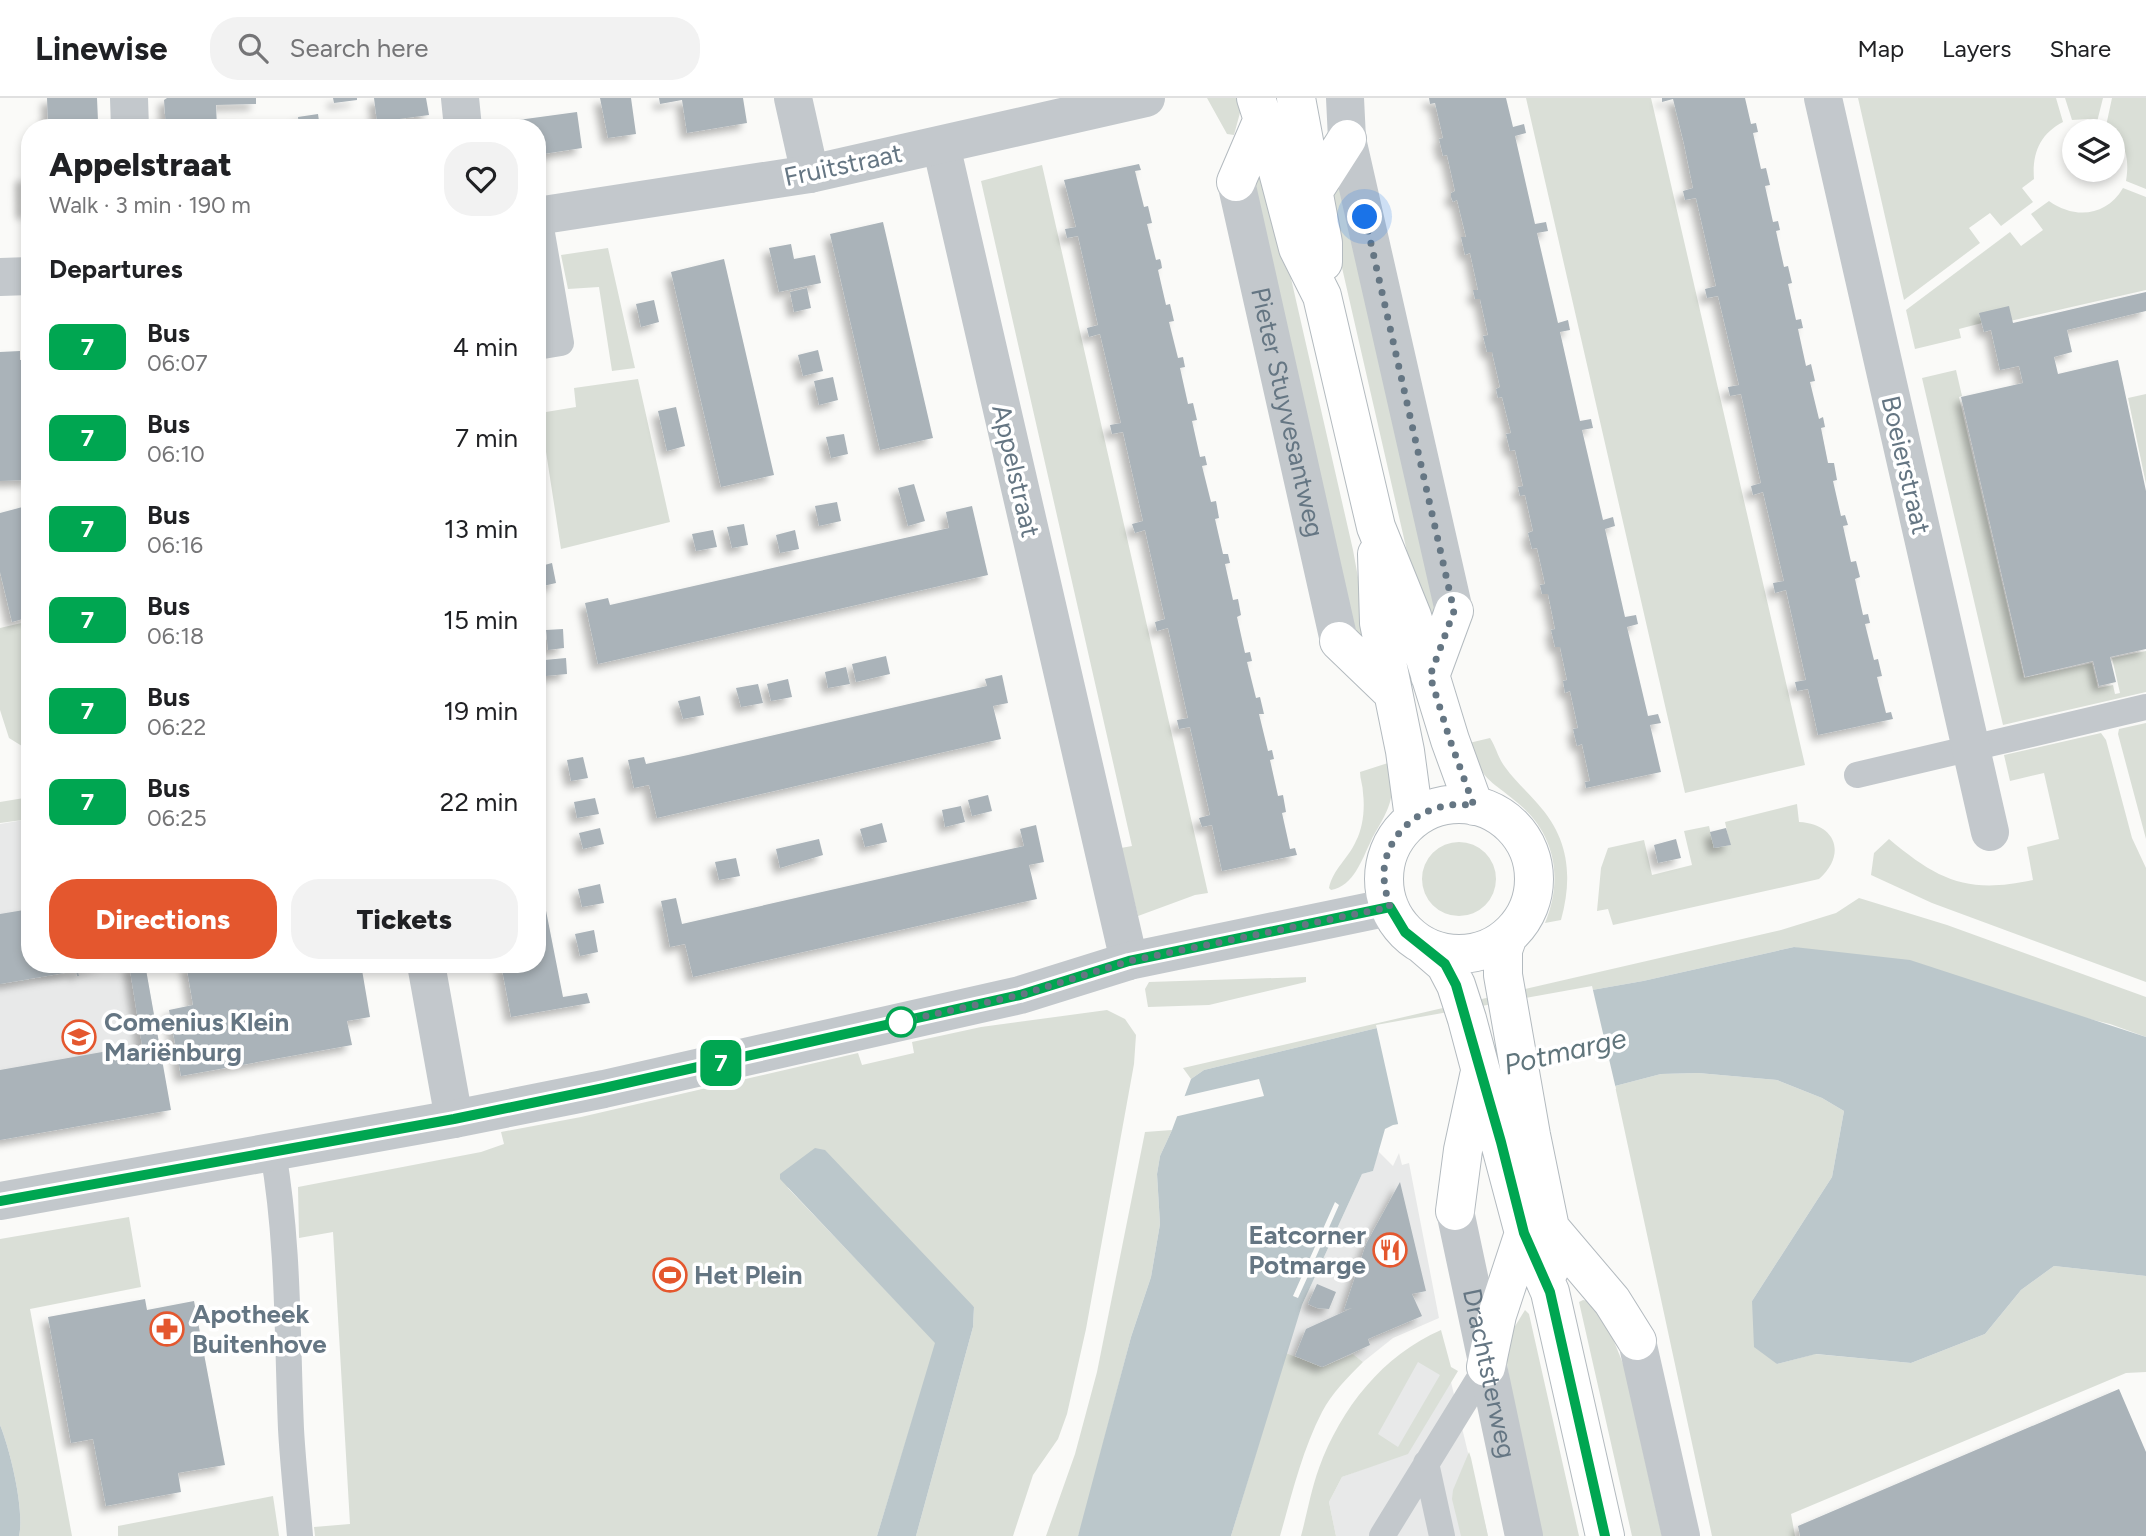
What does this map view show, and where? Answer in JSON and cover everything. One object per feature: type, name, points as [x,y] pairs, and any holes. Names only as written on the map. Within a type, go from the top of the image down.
[{"type":"main road","name":"Pieter Stuyvesantweg","points":[[1296,98],[1324,243],[1322,296]]},
{"type":"main road","name":"Pieter Stuyvesantweg","points":[[1259,109],[1298,248],[1322,296],[1376,527],[1412,616],[1450,740],[1474,806]]},
{"type":"main road","points":[[1236,182],[1259,109]]},
{"type":"main road","points":[[1313,192],[1347,139]]},
{"type":"main road","name":"Pieter Stuyvesantweg","points":[[1376,527],[1379,623],[1405,751],[1414,818]]},
{"type":"main road","points":[[1430,676],[1454,611]]},
{"type":"main road","points":[[1339,641],[1392,692]]},
{"type":"main road","points":[[1516,1138],[1480,1074],[1456,985],[1434,955],[1405,932],[1390,907],[1385,891],[1385,864],[1395,838],[1414,818],[1439,806],[1461,803],[1483,807],[1503,818],[1520,834],[1530,853],[1534,876],[1532,898],[1523,919],[1506,943],[1503,975],[1516,1138],[1605,1536]]},
{"type":"main road","points":[[1434,955],[1467,954],[1506,943]]},
{"type":"main road","points":[[1455,1211],[1463,1150],[1480,1074]]},
{"type":"main road","points":[[1537,1231],[1612,1301],[1637,1341]]},
{"type":"main road","points":[[1486,1367],[1497,1315],[1537,1231]]},
{"type":"street","points":[[129,98],[130,119]]},
{"type":"street","points":[[460,98],[462,119]]},
{"type":"street","points":[[793,98],[810,174]]},
{"type":"street","name":"Fruitstraat","points":[[546,215],[810,174],[941,145],[1033,111],[1146,98]]},
{"type":"street","points":[[1345,98],[1347,139],[1454,611]]},
{"type":"street","name":"Boeierstraat","points":[[1823,98],[1990,832]]},
{"type":"street","name":"Appelstraat","points":[[941,145],[1129,961]]},
{"type":"street","name":"Pieter Stuyvesantweg","points":[[1236,182],[1339,641]]},
{"type":"street","points":[[0,277],[21,276]]},
{"type":"street","points":[[0,1201],[454,1119],[744,1058],[1007,998],[1129,961],[1390,907]]},
{"type":"street","points":[[428,973],[454,1119]]},
{"type":"street","name":"Drachtsterweg","points":[[1455,1211],[1524,1536]]},
{"type":"street","points":[[1637,1341],[1681,1536]]},
{"type":"lane","points":[[546,260],[561,343],[546,346]]},
{"type":"lane","points":[[1857,775],[1971,746],[2146,707]]},
{"type":"lane","points":[[273,1152],[280,1190],[285,1256],[291,1432],[300,1536]]},
{"type":"lane","points":[[1387,1532],[1486,1367]]},
{"type":"lane","points":[[1426,1463],[1442,1536]]},
{"type":"shaded area","points":[[1207,98],[1241,98],[1234,135],[1227,134]]},
{"type":"shaded area","points":[[1526,98],[1651,98],[1805,765],[1685,793]]},
{"type":"shaded area","points":[[1858,98],[2056,98],[2062,123],[2043,138],[2034,161],[2034,179],[2022,188],[2033,202],[2001,226],[1990,213],[1969,228],[1980,243],[1904,300]]},
{"type":"shaded area","points":[[2065,98],[2103,98],[2098,119],[2072,119]]},
{"type":"shaded area","points":[[2112,98],[2146,98],[2146,189],[2126,181],[2125,119],[2108,119]]},
{"type":"shaded area","points":[[1258,162],[1277,217],[1353,550],[1369,638],[1364,643],[1354,627],[1252,203]]},
{"type":"shaded area","points":[[1042,165],[1208,893],[1195,895],[1138,916],[1121,848],[1132,846],[981,181]]},
{"type":"shaded area","points":[[1339,179],[1436,587],[1436,625],[1408,556],[1332,224],[1332,196]]},
{"type":"shaded area","points":[[2123,188],[2146,197],[2146,290],[2010,321],[2009,316],[1959,329],[1961,338],[1915,349],[1906,310],[2010,232],[2021,246],[2043,230],[2031,214],[2049,201],[2069,211],[2089,212],[2108,205]]},
{"type":"shaded area","points":[[608,248],[635,368],[612,371],[599,287],[568,289],[561,255]]},
{"type":"shaded area","points":[[1956,370],[1962,396],[1959,397],[2024,678],[2092,663],[2098,688],[2113,685],[2115,694],[2120,693],[2112,658],[2146,651],[2146,692],[2003,725],[1922,378]]},
{"type":"shaded area","points":[[638,379],[670,522],[561,549],[546,452],[546,412],[576,407],[574,388]]},
{"type":"shaded area","points":[[2146,394],[2146,484],[2128,398]]},
{"type":"shaded area","points":[[21,623],[21,745],[9,738],[0,710],[0,628]]},
{"type":"shaded area","points":[[2146,723],[2146,839],[2118,734],[2119,729]]},
{"type":"shaded area","points":[[2101,733],[2106,740],[2132,838],[2146,868],[2146,982],[1932,903],[1871,875],[1874,853],[1889,839],[1923,865],[1955,880],[1990,885],[2033,880],[2027,847],[2059,839],[2044,773],[2010,781],[2004,755]]},
{"type":"shaded area","points":[[1490,738],[1503,764],[1548,816],[1562,844],[1566,858],[1567,888],[1561,920],[1545,923],[1554,891],[1554,875],[1553,859],[1541,830],[1519,804],[1483,773],[1469,743]]},
{"type":"shaded area","points":[[1388,763],[1392,790],[1387,810],[1356,871],[1346,883],[1331,890],[1329,888],[1334,875],[1353,847],[1363,818],[1360,772]]},
{"type":"shaded area","points":[[21,798],[21,820],[0,823],[0,802]]},
{"type":"shaded area","points":[[1797,804],[1799,822],[1822,828],[1833,842],[1833,860],[1819,879],[1613,925],[1608,909],[1597,911],[1601,868],[1608,848],[1644,840],[1652,875],[1692,865],[1684,831],[1709,826],[1714,848],[1730,845],[1725,822]]},
{"type":"shaded area","name":"Comenius Klein Mariënburg","points":[[21,820],[21,973],[147,973],[170,1109],[0,1140],[0,824]]},
{"type":"shaded area","points":[[1459,842],[1473,845],[1485,853],[1493,865],[1496,879],[1493,893],[1485,905],[1473,913],[1459,916],[1445,913],[1433,905],[1425,893],[1422,879],[1425,865],[1433,853],[1445,845]]},
{"type":"shaded area","points":[[1859,898],[1947,925],[2146,997],[2146,1037],[2110,1024],[1794,947],[1643,981],[1377,1028],[1204,1070],[1191,1079],[1183,1068],[1781,930],[1836,913]]},
{"type":"shaded area","points":[[1306,977],[1306,982],[1209,1005],[1148,1007],[1145,989],[1149,982]]},
{"type":"shaded area","points":[[1107,1010],[1125,1019],[1136,1035],[1134,1064],[1086,1329],[1067,1414],[1058,1439],[1033,1475],[1013,1536],[916,1536],[973,1327],[974,1307],[787,1187],[936,1343],[877,1536],[315,1536],[314,1527],[350,1524],[333,1232],[299,1238],[298,1187],[481,1152],[504,1144],[501,1132],[581,1117],[858,1053],[862,1065],[914,1053],[912,1042],[981,1027]]},
{"type":"shaded area","points":[[1698,1073],[1777,1080],[1822,1098],[1844,1111],[1832,1177],[1752,1301],[1777,1364],[1815,1354],[1911,1363],[1985,1334],[2021,1290],[2054,1266],[2146,1276],[2146,1372],[2126,1373],[1791,1514],[1795,1536],[1712,1536],[1615,1086],[1661,1074]]},
{"type":"shaded area","points":[[1172,1130],[1160,1156],[1157,1174],[1160,1224],[1151,1277],[1131,1337],[1083,1521],[1078,1536],[1046,1536],[1075,1454],[1097,1372],[1145,1132]]},
{"type":"shaded area","points":[[1378,1151],[1393,1166],[1399,1153],[1402,1165],[1409,1163],[1439,1318],[1393,1338],[1363,1362],[1353,1354],[1322,1367],[1286,1353],[1302,1305],[1362,1174],[1373,1171]]},
{"type":"shaded area","points":[[129,1217],[141,1287],[30,1309],[72,1536],[19,1536],[18,1496],[0,1425],[0,1239]]},
{"type":"shaded area","points":[[1589,1301],[1611,1334],[1624,1366],[1662,1536],[1632,1536],[1579,1302]]},
{"type":"shaded area","points":[[1525,1310],[1529,1314],[1579,1536],[1540,1536],[1520,1450],[1504,1344]]},
{"type":"shaded area","points":[[1441,1330],[1451,1367],[1458,1371],[1408,1454],[1342,1477],[1329,1502],[1336,1536],[1301,1536],[1319,1468],[1339,1425],[1352,1405],[1383,1369],[1420,1341]],"holes":[[[1418,1362],[1440,1375],[1398,1447],[1378,1434]]]},
{"type":"shaded area","points":[[1286,1353],[1322,1367],[1353,1354],[1363,1362],[1335,1392],[1322,1412],[1303,1457],[1280,1536],[1231,1536]]},
{"type":"shaded area","points":[[1418,1358],[1443,1373],[1451,1382],[1488,1536],[1336,1536],[1329,1502],[1342,1477],[1382,1462],[1374,1435]]},
{"type":"shaded area","points":[[1469,1452],[1488,1536],[1461,1536],[1452,1499],[1453,1490]]},
{"type":"shaded area","points":[[273,1496],[279,1536],[118,1536],[118,1526]]},
{"type":"water","name":"Potmarge","points":[[1794,947],[1910,960],[2146,1037],[2146,1276],[2054,1266],[2021,1290],[1985,1334],[1911,1363],[1816,1354],[1777,1364],[1754,1347],[1752,1301],[1832,1177],[1844,1111],[1822,1098],[1777,1080],[1698,1073],[1661,1074],[1615,1086],[1393,1125],[1385,1129],[1373,1171],[1362,1174],[1302,1305],[1231,1536],[1078,1536],[1131,1337],[1151,1277],[1160,1224],[1157,1174],[1160,1156],[1191,1079],[1204,1070],[1377,1028],[1643,981]]},
{"type":"water","points":[[815,1148],[825,1150],[974,1307],[973,1327],[916,1536],[877,1536],[935,1343],[780,1179],[780,1174]]},
{"type":"water","points":[[0,1425],[18,1496],[19,1536],[0,1536]]},
{"type":"pier","points":[[1592,986],[1616,1089],[1399,1128],[1376,1025]]},
{"type":"pier","points":[[1259,1079],[1264,1096],[1174,1117],[1181,1097]]},
{"type":"pier","points":[[1335,1202],[1339,1205],[1315,1259],[1325,1264],[1322,1269],[1313,1265],[1298,1298],[1293,1296]]},
{"type":"building","points":[[47,98],[97,98],[98,119],[48,119]]},
{"type":"building","points":[[256,98],[256,104],[216,105],[217,119],[165,119],[164,100]]},
{"type":"building","points":[[333,98],[357,98],[357,100],[334,103]]},
{"type":"building","points":[[374,98],[426,98],[429,115],[377,119]]},
{"type":"building","points":[[600,98],[631,98],[636,134],[608,138]]},
{"type":"building","points":[[659,98],[743,98],[747,123],[687,133],[682,100],[660,104]]},
{"type":"building","points":[[1429,98],[1506,98],[1513,127],[1524,124],[1526,133],[1515,136],[1535,224],[1546,222],[1548,231],[1537,233],[1558,323],[1568,320],[1570,330],[1560,332],[1580,421],[1591,419],[1593,428],[1582,430],[1603,520],[1613,517],[1615,526],[1605,529],[1625,617],[1636,615],[1638,624],[1627,627],[1648,716],[1658,714],[1661,723],[1650,725],[1661,772],[1586,788],[1585,782],[1590,781],[1582,744],[1577,746],[1573,729],[1578,728],[1570,691],[1565,693],[1563,681],[1567,680],[1560,647],[1555,647],[1551,630],[1555,629],[1548,594],[1542,594],[1540,585],[1545,584],[1537,548],[1532,549],[1528,533],[1533,531],[1525,495],[1520,496],[1518,487],[1523,486],[1515,450],[1510,451],[1506,434],[1511,433],[1502,397],[1498,398],[1496,389],[1500,387],[1492,352],[1487,352],[1483,336],[1488,335],[1480,299],[1475,299],[1473,290],[1478,290],[1470,253],[1465,255],[1461,237],[1466,237],[1457,200],[1453,202],[1451,197],[1451,193],[1455,191],[1447,155],[1443,156],[1439,139],[1443,138],[1435,103],[1430,104]]},
{"type":"building","points":[[1662,98],[1745,98],[1751,124],[1756,123],[1758,132],[1753,133],[1761,169],[1766,168],[1770,185],[1765,186],[1773,222],[1778,221],[1780,230],[1776,231],[1784,267],[1788,266],[1792,283],[1788,284],[1796,320],[1801,319],[1803,328],[1798,329],[1806,366],[1811,364],[1815,381],[1810,382],[1819,419],[1823,417],[1825,427],[1821,428],[1828,463],[1834,463],[1837,480],[1833,481],[1841,516],[1845,515],[1848,525],[1843,526],[1851,562],[1856,561],[1860,577],[1855,579],[1863,615],[1868,614],[1870,623],[1865,624],[1874,660],[1878,659],[1882,676],[1877,677],[1886,713],[1891,712],[1893,719],[1818,735],[1808,689],[1797,691],[1795,682],[1806,680],[1786,590],[1775,593],[1773,583],[1784,581],[1763,492],[1753,495],[1751,486],[1761,483],[1741,394],[1730,396],[1728,387],[1739,385],[1718,296],[1707,298],[1705,289],[1716,286],[1696,198],[1685,200],[1683,191],[1693,188],[1673,99],[1662,102]]},
{"type":"building","points":[[577,112],[582,148],[546,154],[546,119],[525,119]]},
{"type":"building","points":[[318,114],[319,119],[298,119]]},
{"type":"building","points":[[1139,164],[1141,170],[1135,171],[1144,207],[1148,206],[1152,223],[1147,224],[1156,260],[1160,259],[1161,262],[1162,268],[1158,270],[1166,305],[1170,304],[1174,321],[1169,322],[1178,358],[1183,357],[1185,367],[1180,368],[1188,404],[1193,403],[1197,420],[1192,421],[1200,457],[1205,456],[1207,465],[1202,466],[1211,502],[1216,501],[1219,518],[1215,519],[1223,554],[1228,554],[1230,563],[1225,564],[1233,600],[1238,599],[1241,615],[1237,617],[1245,653],[1250,652],[1252,661],[1247,662],[1256,698],[1260,697],[1264,714],[1259,714],[1268,751],[1272,750],[1274,759],[1270,760],[1278,796],[1283,795],[1286,812],[1282,813],[1290,849],[1295,848],[1297,855],[1222,871],[1212,825],[1202,827],[1199,818],[1210,815],[1190,727],[1179,729],[1177,720],[1188,718],[1168,628],[1157,631],[1155,622],[1165,619],[1145,530],[1135,533],[1132,524],[1143,521],[1123,432],[1112,434],[1110,425],[1121,423],[1100,334],[1089,337],[1087,328],[1098,325],[1078,236],[1067,238],[1065,229],[1076,227],[1064,180]]},
{"type":"building","points":[[883,222],[933,438],[880,450],[830,234]]},
{"type":"building","points":[[791,244],[794,259],[815,255],[821,283],[779,292],[769,248]]},
{"type":"building","points":[[724,259],[774,475],[721,487],[671,272]]},
{"type":"building","points":[[807,288],[811,308],[794,312],[790,292]]},
{"type":"building","points":[[2146,292],[2146,311],[2067,330],[2072,352],[2054,357],[2058,374],[2118,360],[2146,491],[2146,649],[2110,657],[2116,682],[2099,686],[2093,661],[2025,677],[1961,397],[2023,383],[2019,366],[2000,370],[1991,330],[1984,332],[1979,313],[2009,306],[2013,323]]},
{"type":"building","points":[[654,300],[659,322],[641,327],[636,304]]},
{"type":"building","points":[[818,350],[823,371],[803,376],[798,355]]},
{"type":"building","points":[[20,351],[21,480],[0,481],[0,352]]},
{"type":"building","points":[[833,377],[838,400],[819,405],[814,381]]},
{"type":"building","points":[[676,407],[685,446],[667,451],[658,411]]},
{"type":"building","points":[[844,434],[848,454],[831,458],[826,437]]},
{"type":"building","points":[[914,484],[925,521],[908,526],[898,488]]},
{"type":"building","points":[[837,502],[841,521],[819,526],[815,506]]},
{"type":"building","points":[[972,506],[988,575],[598,664],[585,603],[608,598],[610,605],[949,528],[946,512]]},
{"type":"building","points":[[21,507],[21,620],[12,622],[0,572],[0,513]]},
{"type":"building","points":[[744,524],[748,545],[732,548],[727,527]]},
{"type":"building","points":[[713,530],[717,547],[696,551],[692,534]]},
{"type":"building","points":[[795,530],[799,549],[780,553],[776,535]]},
{"type":"building","points":[[552,563],[556,583],[546,585],[546,565]]},
{"type":"building","points":[[563,629],[564,648],[548,650],[546,630]]},
{"type":"building","points":[[886,656],[890,674],[856,682],[852,664]]},
{"type":"building","points":[[566,658],[567,674],[546,676],[546,660]]},
{"type":"building","points":[[846,667],[850,684],[828,688],[825,672]]},
{"type":"building","points":[[1002,675],[1008,703],[993,706],[1001,739],[657,818],[649,785],[634,788],[628,760],[644,757],[646,764],[688,755],[987,686],[985,679]]},
{"type":"building","points":[[788,679],[792,697],[771,701],[767,684]]},
{"type":"building","points":[[758,684],[763,703],[741,707],[736,688]]},
{"type":"building","points":[[700,696],[704,715],[683,719],[678,701]]},
{"type":"building","points":[[583,757],[588,778],[571,781],[567,760]]},
{"type":"building","points":[[988,795],[992,811],[972,816],[968,800]]},
{"type":"building","points":[[595,798],[599,814],[577,818],[574,802]]},
{"type":"building","points":[[961,806],[965,822],[945,827],[942,810]]},
{"type":"building","points":[[882,823],[887,842],[865,847],[860,829]]},
{"type":"building","points":[[1036,825],[1044,862],[1029,865],[1037,899],[693,977],[685,944],[670,947],[661,901],[676,898],[682,924],[1024,846],[1020,829]]},
{"type":"building","points":[[600,828],[604,844],[583,849],[579,833]]},
{"type":"building","points":[[1726,828],[1731,845],[1714,848],[1710,832]]},
{"type":"building","points":[[819,839],[823,855],[780,868],[776,849]]},
{"type":"building","points":[[1676,839],[1681,858],[1658,863],[1654,845]]},
{"type":"building","points":[[736,858],[740,876],[719,880],[715,862]]},
{"type":"building","points":[[600,884],[604,903],[582,907],[578,889]]},
{"type":"building","points":[[21,910],[21,973],[64,973],[0,984],[0,914]]},
{"type":"building","points":[[546,911],[563,997],[587,993],[590,1003],[511,1017],[503,973],[546,973]]},
{"type":"building","points":[[594,930],[598,952],[580,956],[575,934]]},
{"type":"building","points":[[130,973],[147,973],[171,1110],[0,1140],[0,1070],[142,1045]]},
{"type":"building","points":[[188,973],[363,973],[370,1017],[347,1021],[352,1045],[181,1076],[169,1010],[193,1005]]},
{"type":"building","points":[[1400,1182],[1426,1291],[1412,1294],[1422,1316],[1368,1339],[1370,1345],[1322,1367],[1295,1356],[1306,1329],[1352,1308],[1344,1310],[1366,1244]]},
{"type":"building","points":[[1317,1284],[1336,1292],[1329,1309],[1308,1304]]},
{"type":"building","points":[[145,1299],[147,1310],[194,1301],[225,1465],[178,1473],[181,1492],[106,1506],[93,1439],[71,1443],[48,1317]]},
{"type":"building","points":[[2119,1389],[2146,1452],[2146,1536],[1800,1536],[1798,1526]]},
{"type":"bus line","name":"7","points":[[0,1201],[454,1119],[604,1088],[1020,995],[1129,961],[1390,907],[1405,932],[1445,964],[1456,985],[1524,1233],[1550,1292],[1605,1536]]},
{"type":"place","name":"Comenius Klein Mariënburg","points":[[79,1037]]},
{"type":"place","name":"Eatcorner Potmarge","points":[[1390,1250]]},
{"type":"place","name":"Het Plein","points":[[670,1275]]},
{"type":"place","name":"Apotheek Buitenhove","points":[[167,1329]]},
{"type":"route","points":[[901,1022],[895,1023],[1020,995],[1129,961],[1390,907],[1385,891],[1385,864],[1395,838],[1414,818],[1439,806],[1461,803],[1474,806],[1430,676],[1454,611],[1365,217]]}]
